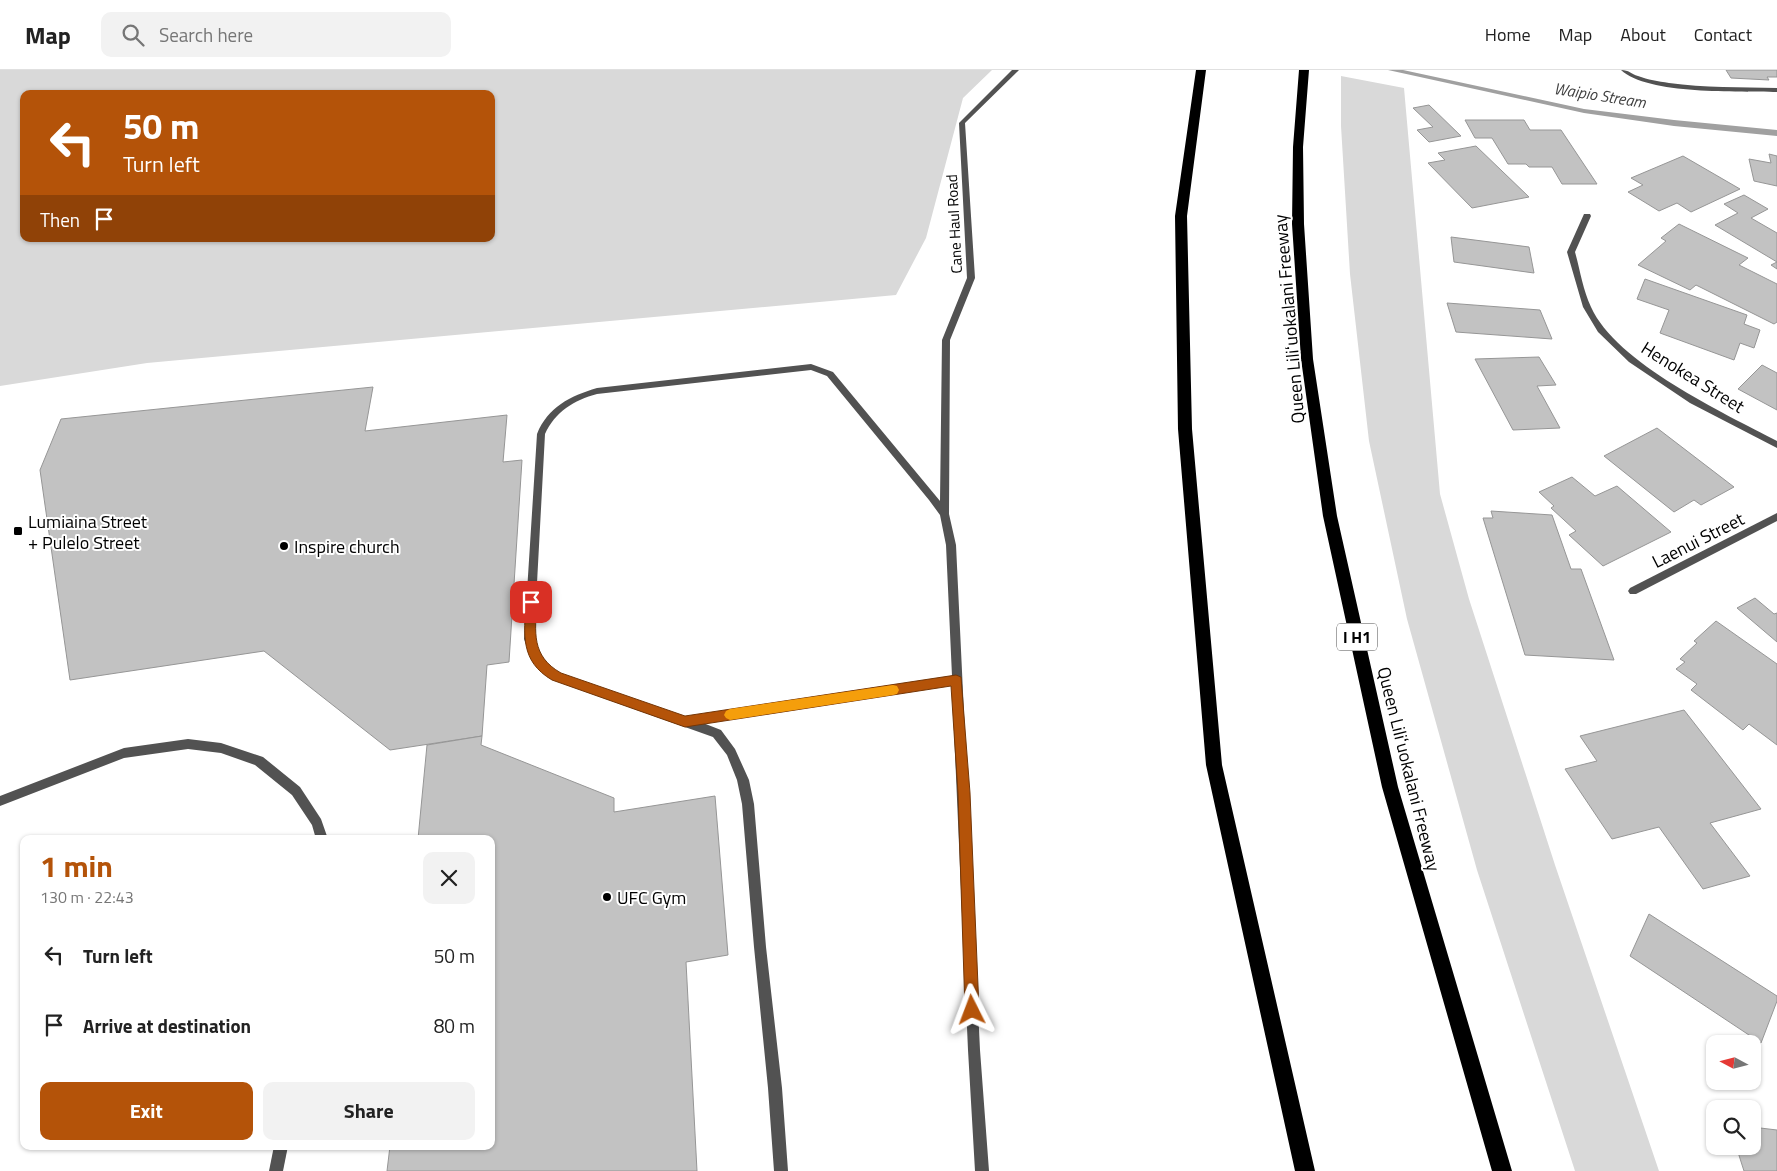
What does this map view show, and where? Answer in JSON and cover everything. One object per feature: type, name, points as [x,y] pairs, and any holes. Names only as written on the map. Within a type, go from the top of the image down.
[{"type":"highway","name":"Queen Liliʻuokalani Freeway","points":[[1304,70],[1301,89],[1298,147],[1298,224],[1307,360],[1330,516],[1390,787],[1502,1171]]},
{"type":"highway","points":[[1199,77],[1181,216],[1184,420],[1214,765],[1305,1171]]},
{"type":"street","name":"Cane Haul Road","points":[[944,514],[946,340],[971,278],[962,123],[1016,70]]},
{"type":"street","points":[[1624,70],[1627,74],[1640,81],[1661,85],[1777,90]]},
{"type":"street","name":"Henokea Street","points":[[1587,216],[1571,252],[1588,307],[1601,330],[1632,360],[1693,401],[1777,445]]},
{"type":"street","points":[[781,1171],[748,804],[743,780],[731,752],[717,733],[557,676],[542,665],[532,650],[529,639],[541,434],[547,421],[557,410],[579,396],[597,391],[798,368],[821,369],[830,374],[944,514],[951,545],[956,680],[964,793],[974,1050],[982,1171]]},
{"type":"street","name":"Laenui Street","points":[[1633,591],[1777,517]]},
{"type":"street","points":[[685,721],[956,680]]},
{"type":"street","points":[[0,801],[124,753],[188,744],[221,748],[259,761],[296,791],[318,823],[321,835]]},
{"type":"street","points":[[276,1171],[280,1150]]},
{"type":"shaded area","points":[[0,70],[992,70],[963,98],[926,238],[896,295],[147,363],[0,386]]},
{"type":"shaded area","points":[[1341,76],[1404,88],[1440,494],[1469,599],[1555,865],[1659,1171],[1575,1171],[1477,870],[1407,619],[1369,441],[1350,274],[1341,126]]},
{"type":"building","points":[[1726,70],[1777,70],[1777,77],[1767,77],[1769,80],[1731,78]]},
{"type":"building","points":[[1429,105],[1461,136],[1429,142],[1417,130],[1433,127],[1413,108]]},
{"type":"building","points":[[1465,120],[1524,120],[1530,130],[1561,130],[1597,184],[1562,184],[1552,167],[1529,167],[1526,164],[1508,164],[1492,138],[1475,138]]},
{"type":"building","points":[[1476,146],[1529,197],[1472,208],[1428,163],[1445,160],[1438,153]]},
{"type":"building","points":[[1769,154],[1777,156],[1777,186],[1754,181],[1749,159],[1771,163]]},
{"type":"building","points":[[1683,156],[1740,189],[1691,212],[1677,203],[1659,211],[1628,192],[1643,185],[1631,178]]},
{"type":"building","points":[[1744,195],[1768,209],[1751,218],[1777,233],[1777,262],[1715,225],[1738,213],[1724,204]]},
{"type":"building","points":[[1679,224],[1748,258],[1739,265],[1777,284],[1777,322],[1774,324],[1696,285],[1690,290],[1638,265],[1666,241],[1661,238]]},
{"type":"building","points":[[1451,237],[1529,247],[1534,273],[1454,262]]},
{"type":"building","points":[[1777,262],[1777,269],[1771,265]]},
{"type":"building","points":[[1645,279],[1747,315],[1744,324],[1760,330],[1754,348],[1740,343],[1734,360],[1660,333],[1669,310],[1637,299]]},
{"type":"building","points":[[1447,303],[1540,310],[1552,339],[1456,332]]},
{"type":"building","points":[[1539,357],[1556,385],[1537,386],[1560,428],[1513,430],[1475,359]]},
{"type":"building","points":[[1762,365],[1777,373],[1777,410],[1738,389]]},
{"type":"building","name":"Inspire church","points":[[373,387],[365,431],[507,415],[503,462],[522,460],[509,662],[487,665],[482,736],[390,750],[264,651],[70,680],[40,470],[61,419]]},
{"type":"building","points":[[1657,428],[1734,487],[1701,505],[1694,500],[1674,512],[1604,456]]},
{"type":"building","points":[[1572,477],[1595,496],[1617,486],[1671,532],[1603,566],[1569,535],[1576,531],[1551,508],[1554,506],[1539,492]]},
{"type":"building","points":[[1491,511],[1552,515],[1571,569],[1581,569],[1614,660],[1525,655],[1483,518],[1493,518]]},
{"type":"building","points":[[1755,598],[1774,614],[1777,613],[1777,642],[1737,608]]},
{"type":"building","points":[[1716,621],[1777,664],[1777,745],[1749,724],[1743,730],[1691,690],[1697,684],[1676,669],[1685,662],[1680,659],[1697,643],[1694,641]]},
{"type":"building","points":[[1684,710],[1761,809],[1710,823],[1750,876],[1703,889],[1659,827],[1612,839],[1565,769],[1597,761],[1580,736]]},
{"type":"building","name":"UFC Gym","points":[[482,736],[481,745],[614,798],[614,812],[715,796],[728,955],[686,962],[697,1171],[387,1171],[390,1150],[495,1150],[495,835],[418,835],[427,745]]},
{"type":"building","points":[[1649,914],[1777,996],[1777,1001],[1761,1043],[1761,1035],[1749,1035],[1630,956]]},
{"type":"building","points":[[1761,1128],[1777,1130],[1777,1171],[1744,1171],[1739,1155],[1761,1155]]},
{"type":"waterway","name":"Waipio Stream","points":[[1392,70],[1584,111],[1674,123],[1777,133]]},
{"type":"slow traffic","points":[[730,715],[893,690]]},
{"type":"place","name":"Lumiaina Street + Pulelo Street","points":[[18,531]]},
{"type":"place","name":"Inspire church","points":[[284,546]]},
{"type":"place","name":"UFC Gym","points":[[607,897]]},
{"type":"route","points":[[531,602],[529,639],[536,658],[548,672],[685,721],[956,680],[964,793],[972,1010]]}]
